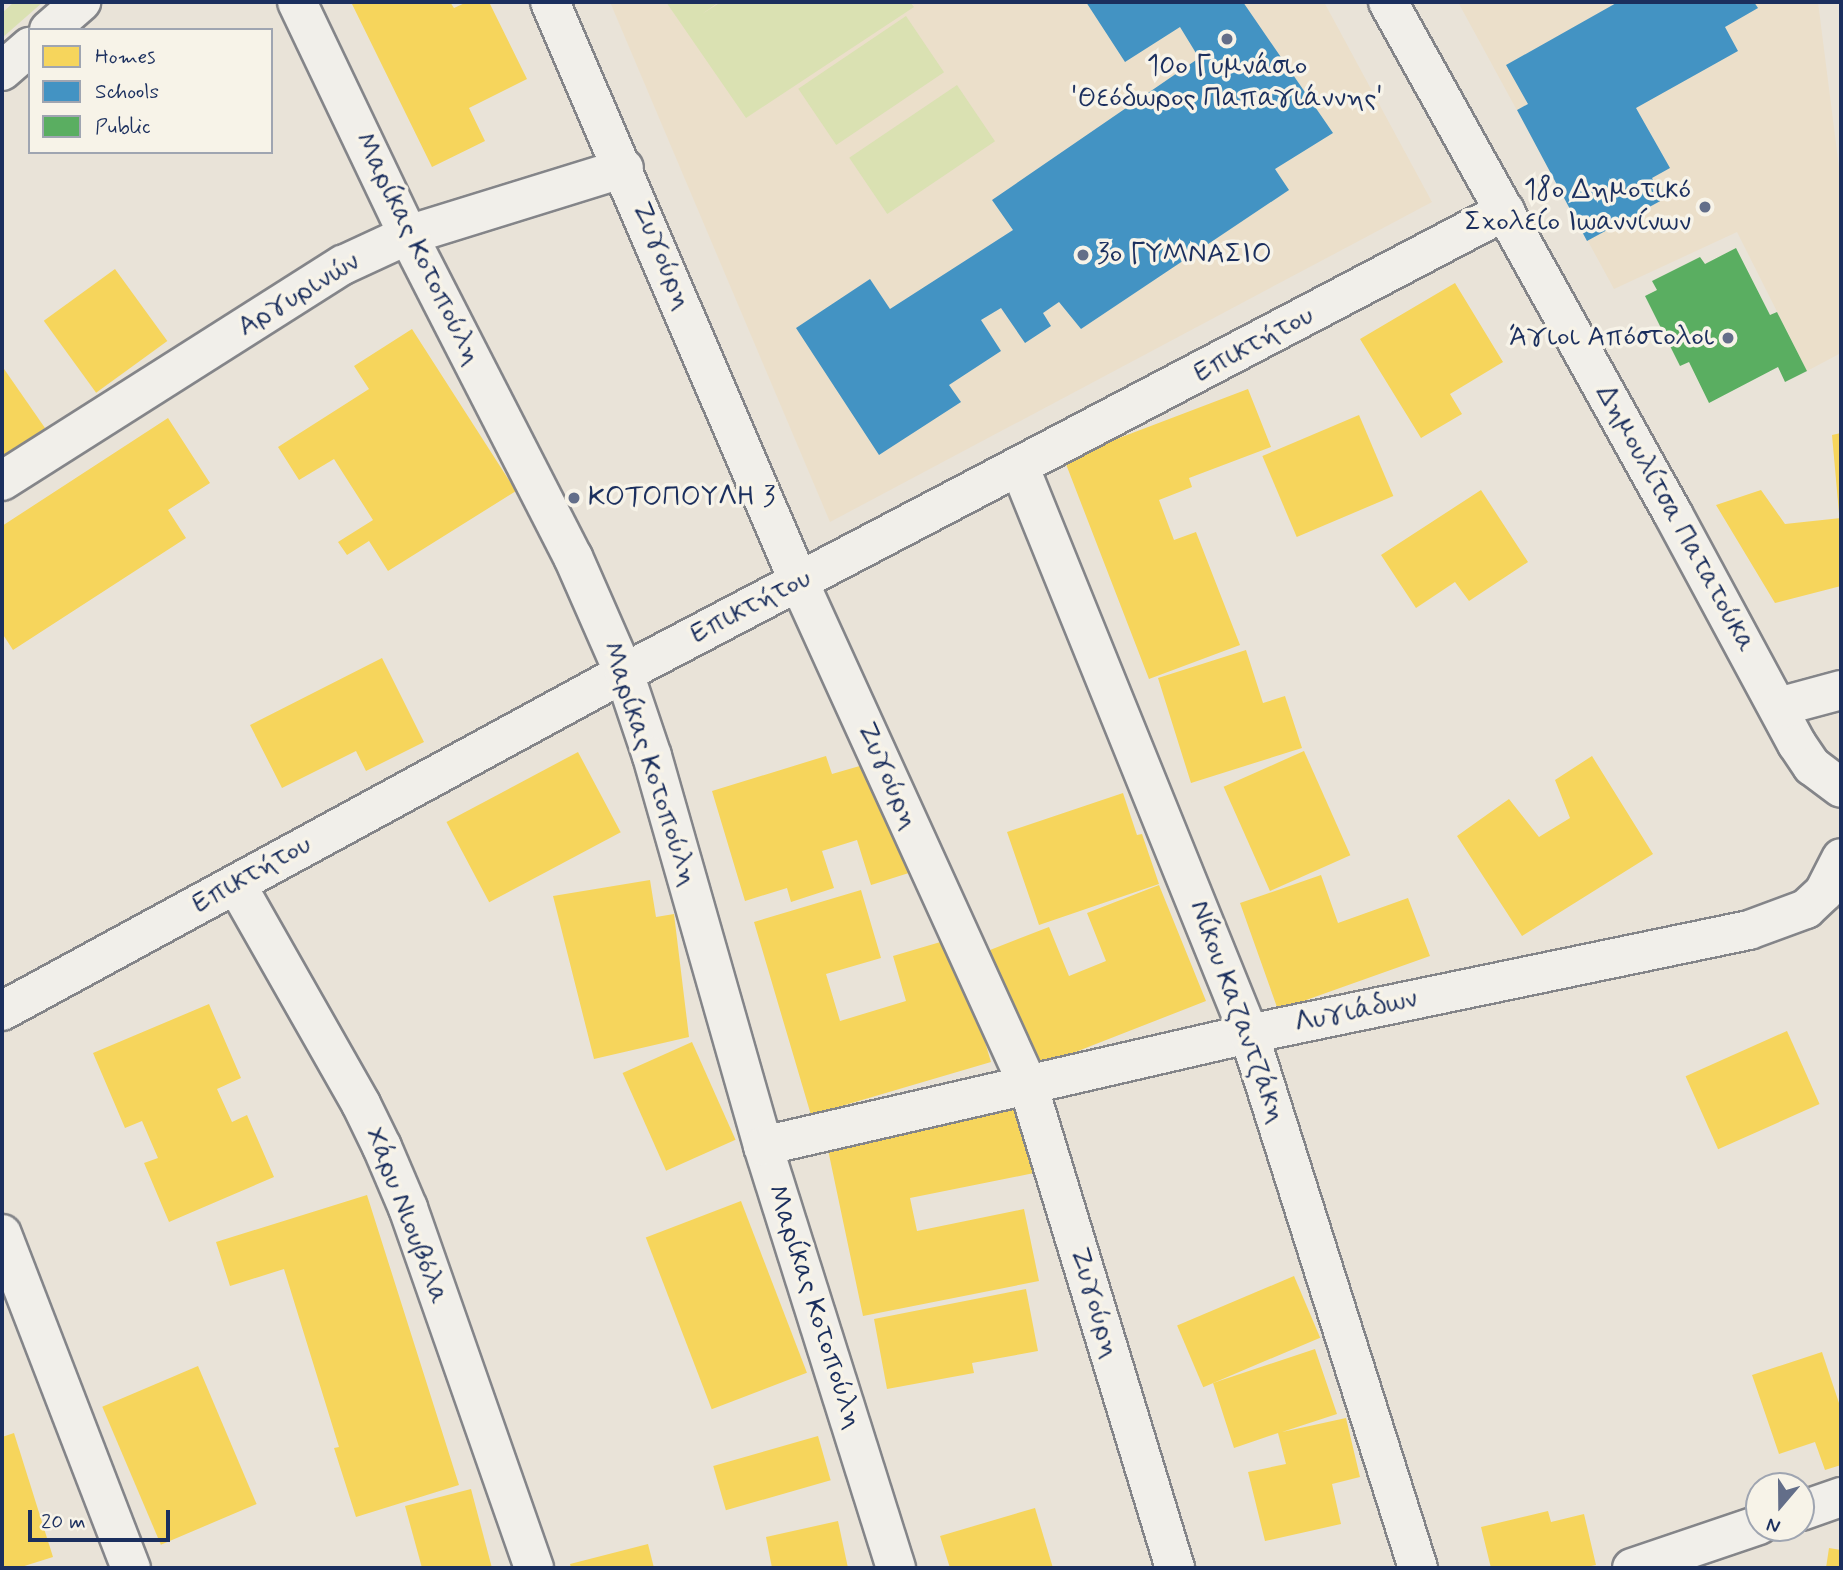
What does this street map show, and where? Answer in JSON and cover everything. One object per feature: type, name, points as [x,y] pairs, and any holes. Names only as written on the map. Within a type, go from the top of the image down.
[{"type":"street","points":[[51,28],[81,2]]},
{"type":"street","name":"Μαρίκας Κοτοπούλη","points":[[297,2],[408,235],[573,557],[624,673],[652,756],[763,1146],[896,1568]]},
{"type":"street","name":"Ζυγούρη","points":[[550,2],[624,168],[799,582],[1028,1085],[1175,1568]]},
{"type":"street","name":"Δημουλίτσα Πατατούκα","points":[[1388,2],[1777,707],[1812,766],[1841,788]]},
{"type":"street","points":[[2,71],[28,49]]},
{"type":"street","name":"Αργυρινών","points":[[2,481],[343,265],[408,235],[624,168]]},
{"type":"street","name":"Επικτήτου","points":[[2,1011],[624,673],[1020,468],[1505,211]]},
{"type":"street","name":"Νίκου Καζαντζάκη","points":[[1020,468],[1249,1034],[1418,1568]]},
{"type":"street","points":[[1777,707],[1841,690]]},
{"type":"street","points":[[1777,707],[1841,717]]},
{"type":"street","name":"Λυγιάδων","points":[[763,1146],[1249,1034],[1771,923],[1806,909],[1824,892],[1841,858]]},
{"type":"street","name":"Χάρυ Νιουβόλα","points":[[236,884],[361,1104],[382,1147],[408,1208],[534,1568]]},
{"type":"street","points":[[2,1234],[131,1568]]},
{"type":"street","points":[[1815,1506],[1841,1497]]},
{"type":"street","points":[[1632,1568],[1745,1530]]},
{"type":"shaded area","points":[[610,2],[1324,2],[1432,202],[830,522]]},
{"type":"shaded area","name":"18ο Δημοτικό Σχολείο Ιωαννίνων","points":[[1458,2],[1818,2],[1841,183],[1841,353],[1807,371],[1737,232],[1614,289]]},
{"type":"green space","points":[[14,2],[43,2],[2,38],[2,13]]},
{"type":"green space","points":[[666,2],[719,2],[702,14],[721,2],[910,2],[914,7],[746,118]]},
{"type":"green space","points":[[906,16],[944,72],[836,145],[798,89]]},
{"type":"green space","points":[[957,85],[995,141],[887,214],[849,158]]},
{"type":"building: Homes","points":[[351,2],[450,2],[454,8],[467,2],[489,2],[527,79],[469,108],[485,141],[432,167]]},
{"type":"building: Homes","points":[[115,269],[167,341],[96,393],[44,321]]},
{"type":"building: Homes","points":[[1455,283],[1503,362],[1450,394],[1462,414],[1421,438],[1360,339]]},
{"type":"building: Homes","points":[[412,329],[516,491],[388,571],[369,541],[347,555],[338,542],[373,520],[334,459],[299,480],[278,447],[369,389],[354,366]]},
{"type":"building: Homes","points":[[2,366],[45,428],[2,458]]},
{"type":"building: Homes","points":[[1248,389],[1271,447],[1189,478],[1192,487],[1159,500],[1174,540],[1196,532],[1240,645],[1149,679],[1064,459]]},
{"type":"building: Homes","points":[[1359,415],[1393,496],[1297,537],[1262,456]]},
{"type":"building: Homes","points":[[168,418],[210,483],[168,510],[186,538],[13,650],[2,633],[2,526]]},
{"type":"building: Homes","points":[[1841,433],[1841,513],[1839,513],[1832,435]]},
{"type":"building: Homes","points":[[1481,490],[1528,562],[1469,601],[1455,582],[1416,608],[1381,555]]},
{"type":"building: Homes","points":[[1761,490],[1785,524],[1841,518],[1841,586],[1775,603],[1716,505]]},
{"type":"building: Homes","points":[[1246,650],[1263,703],[1285,696],[1302,748],[1191,783],[1158,678]]},
{"type":"building: Homes","points":[[382,658],[424,742],[366,771],[356,751],[282,788],[250,725]]},
{"type":"building: Homes","points":[[1304,751],[1350,855],[1270,891],[1224,787]]},
{"type":"building: Homes","points":[[578,752],[621,832],[489,902],[446,822]]},
{"type":"building: Homes","points":[[826,756],[832,774],[877,761],[912,872],[871,885],[857,840],[822,851],[834,888],[791,902],[787,888],[745,901],[712,791]]},
{"type":"building: Homes","points":[[1592,756],[1653,854],[1522,936],[1457,836],[1509,799],[1539,837],[1570,818],[1555,780]]},
{"type":"building: Homes","points":[[1123,793],[1137,835],[1142,834],[1159,884],[1039,925],[1007,832]]},
{"type":"building: Homes","points":[[1321,875],[1338,923],[1408,898],[1430,956],[1278,1010],[1240,903]]},
{"type":"building: Homes","points":[[650,880],[656,917],[674,914],[689,1037],[594,1059],[553,896]]},
{"type":"building: Homes","points":[[1159,885],[1206,1001],[1037,1067],[990,950],[1049,927],[1069,976],[1106,961],[1087,913]]},
{"type":"building: Homes","points":[[861,890],[881,958],[826,974],[840,1021],[906,1001],[893,956],[954,938],[991,1062],[811,1115],[754,922]]},
{"type":"building: Homes","points":[[209,1004],[241,1078],[217,1089],[232,1122],[247,1115],[274,1177],[169,1222],[144,1163],[158,1158],[142,1121],[125,1128],[93,1053]]},
{"type":"building: Homes","points":[[1787,1031],[1820,1104],[1718,1149],[1686,1076]]},
{"type":"building: Homes","points":[[692,1042],[736,1140],[666,1171],[623,1073]]},
{"type":"building: Homes","points":[[1020,1106],[1034,1173],[910,1198],[917,1231],[1024,1209],[1039,1281],[863,1316],[827,1145]]},
{"type":"building: Homes","points":[[367,1195],[459,1485],[356,1517],[334,1448],[339,1447],[284,1269],[230,1286],[216,1242]]},
{"type":"building: Homes","points":[[741,1201],[807,1373],[712,1409],[646,1238]]},
{"type":"building: Homes","points":[[1294,1276],[1320,1338],[1203,1387],[1177,1326]]},
{"type":"building: Homes","points":[[1026,1289],[1038,1351],[972,1363],[974,1373],[887,1389],[874,1319]]},
{"type":"building: Homes","points":[[1315,1349],[1337,1414],[1282,1432],[1346,1418],[1360,1477],[1332,1484],[1341,1524],[1265,1541],[1248,1472],[1286,1464],[1278,1433],[1234,1448],[1213,1383]]},
{"type":"building: Homes","points":[[1822,1352],[1841,1409],[1841,1465],[1825,1470],[1815,1442],[1779,1454],[1752,1375]]},
{"type":"building: Homes","points":[[198,1366],[257,1504],[161,1545],[102,1407]]},
{"type":"building: Homes","points":[[14,1433],[53,1557],[18,1568],[2,1568],[2,1437]]},
{"type":"building: Homes","points":[[818,1436],[831,1480],[726,1510],[713,1466]]},
{"type":"building: Homes","points":[[471,1489],[492,1568],[422,1568],[405,1506]]},
{"type":"building: Homes","points":[[1035,1508],[1053,1568],[950,1568],[940,1536]]},
{"type":"building: Homes","points":[[1548,1511],[1551,1522],[1584,1514],[1596,1565],[1581,1568],[1491,1568],[1481,1527]]},
{"type":"building: Homes","points":[[838,1521],[848,1568],[772,1568],[766,1537]]},
{"type":"building: Homes","points":[[648,1544],[654,1568],[571,1568],[570,1564]]},
{"type":"building: Homes","points":[[1829,1548],[1841,1550],[1841,1568],[1826,1568]]},
{"type":"building: Schools","name":"3ο ΓΥΜΝΑΣΙΟ","points":[[1086,2],[1243,2],[1333,133],[1275,169],[1289,190],[1081,329],[1059,302],[1043,313],[1051,326],[1025,343],[1001,308],[981,320],[1001,351],[949,385],[961,402],[879,455],[796,328],[870,279],[890,309],[1013,230],[992,200],[1199,58],[1180,27],[1125,62]]},
{"type":"building: Schools","points":[[1618,2],[1754,2],[1758,8],[1725,27],[1738,51],[1636,108],[1670,168],[1652,178],[1664,199],[1587,241],[1517,110],[1528,104],[1506,65]]},
{"type":"building: Public","name":"Άγιοι Απόστολοι","points":[[1736,248],[1770,315],[1777,312],[1807,371],[1785,382],[1778,367],[1709,403],[1689,362],[1680,366],[1645,296],[1657,290],[1652,281],[1700,257],[1705,264]]},
{"type":"place","name":"10ο Γυμνάσιο 'Θεόδωρος Παπαγιάννης'","points":[[1227,39]]},
{"type":"place","name":"18ο Δημοτικό Σχολείο Ιωαννίνων","points":[[1705,207]]},
{"type":"place","name":"3ο ΓΥΜΝΑΣΙΟ","points":[[1083,255]]},
{"type":"place","name":"Άγιοι Απόστολοι","points":[[1728,338]]},
{"type":"place","name":"ΚΟΤΟΠΟΥΛΗ 3","points":[[574,498]]}]
